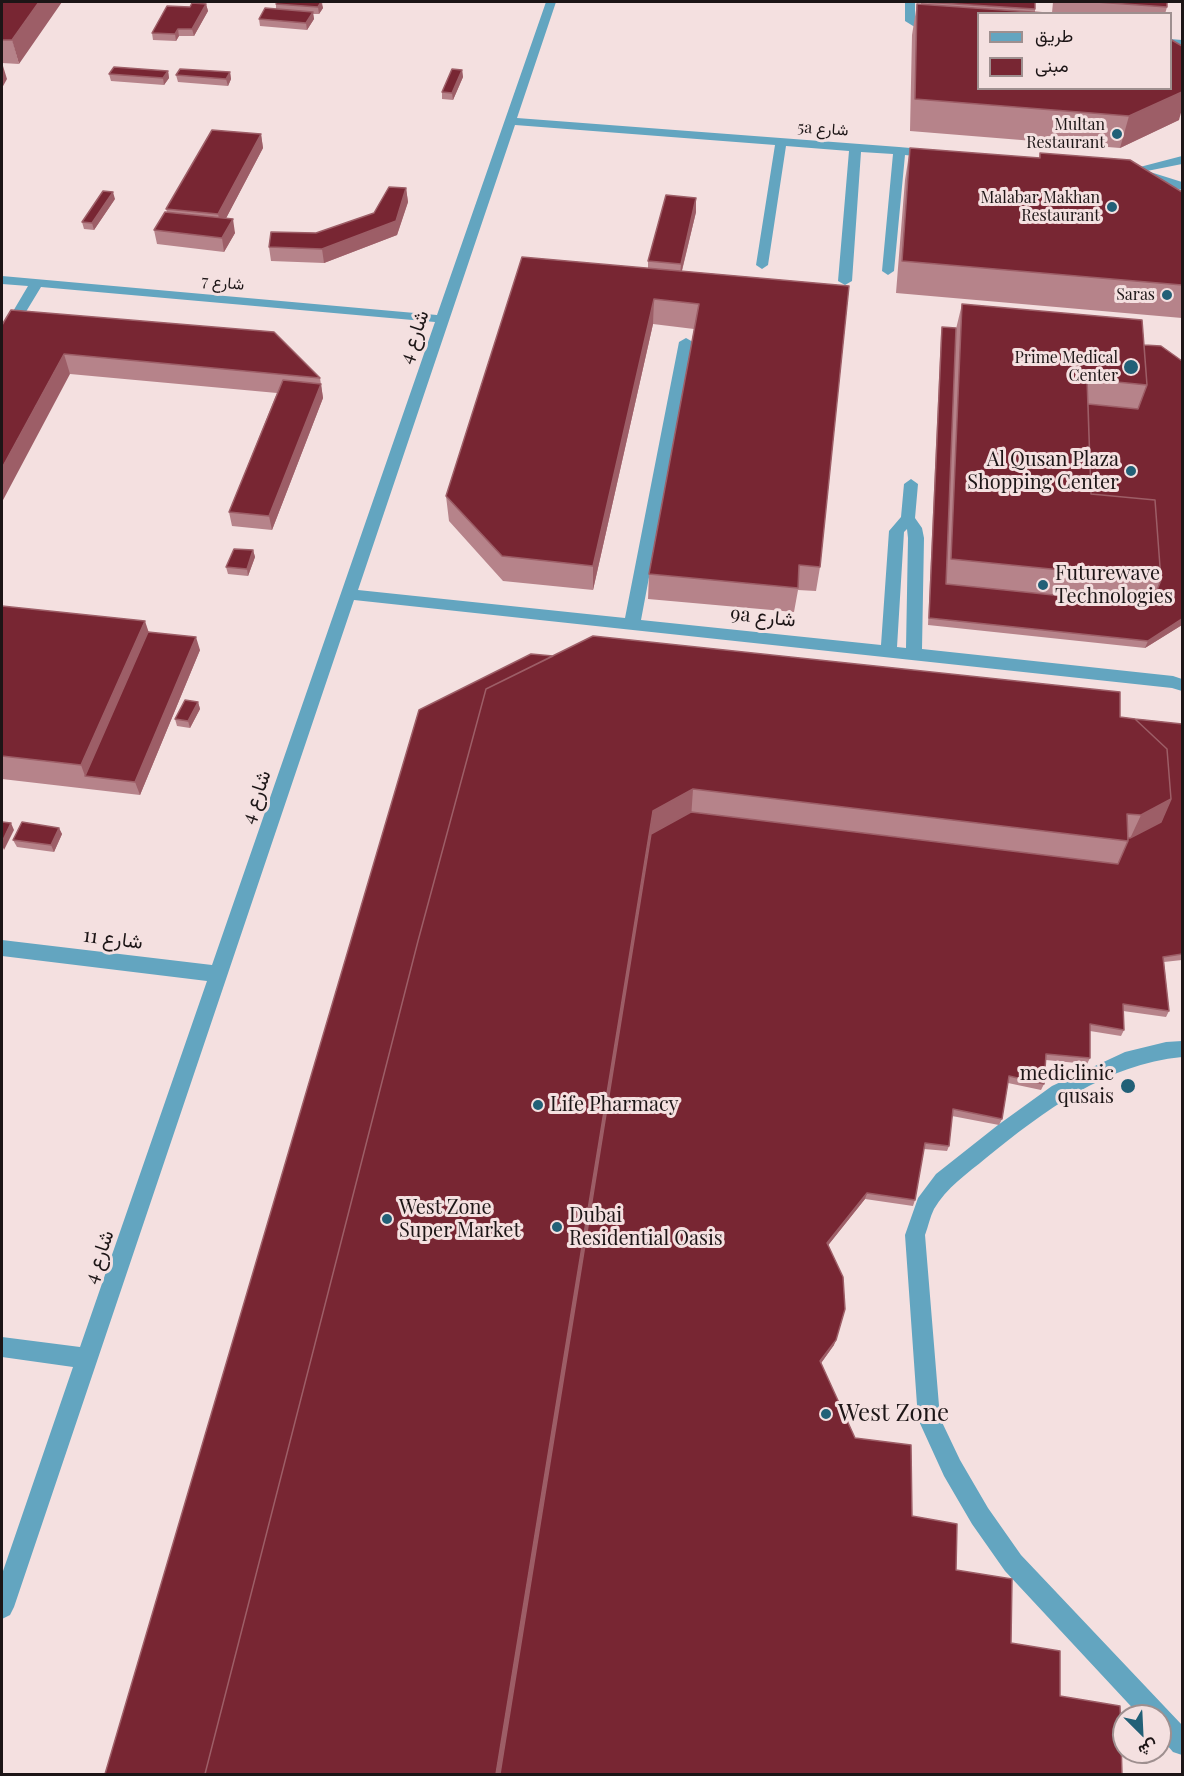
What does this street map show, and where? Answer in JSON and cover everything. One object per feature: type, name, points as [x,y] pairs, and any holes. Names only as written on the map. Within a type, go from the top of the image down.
[{"type":"street","name":"شارع 4","points":[[2,1606],[551,2]]},
{"type":"street","points":[[910,2],[910,21],[918,26],[977,30]]},
{"type":"street","name":"5a شارع","points":[[510,121],[946,155]]},
{"type":"street","points":[[762,265],[781,142]]},
{"type":"street","points":[[845,281],[855,148]]},
{"type":"street","points":[[888,271],[899,151]]},
{"type":"street","points":[[1182,160],[1128,169],[1182,186]]},
{"type":"street","name":"شارع 7","points":[[2,280],[442,319]]},
{"type":"street","points":[[2,340],[37,284]]},
{"type":"street","points":[[632,624],[686,342]]},
{"type":"street","points":[[889,651],[897,531],[908,518],[911,484]]},
{"type":"street","points":[[908,518],[914,528],[916,538],[914,655]]},
{"type":"street","name":"9a شارع","points":[[348,594],[1179,683]]},
{"type":"street","name":"شارع 11","points":[[2,948],[218,974]]},
{"type":"street","points":[[1146,1704],[1013,1563],[980,1516],[952,1468],[929,1419],[915,1235],[925,1205],[943,1182],[1005,1131],[1059,1092],[1125,1060],[1166,1050],[1182,1049]]},
{"type":"street","points":[[2,1347],[86,1358]]},
{"type":"building","points":[[2,2],[39,2],[12,40],[2,40]]},
{"type":"building","points":[[277,2],[321,2],[318,7],[276,4]]},
{"type":"building","points":[[924,2],[1035,2],[1035,9]]},
{"type":"building","points":[[1096,2],[1167,2],[1167,7]]},
{"type":"building","points":[[192,3],[206,4],[192,29],[178,29],[175,34],[152,33],[167,6],[190,7]]},
{"type":"building","points":[[917,4],[1031,12],[977,12],[977,90],[1172,90],[1172,40],[1182,46],[1182,92],[1129,116],[915,99]]},
{"type":"building","points":[[265,8],[313,12],[306,23],[259,19]]},
{"type":"building","points":[[114,67],[168,71],[163,78],[109,74]]},
{"type":"building","points":[[180,69],[230,72],[226,79],[176,75]]},
{"type":"building","points":[[452,69],[462,70],[452,93],[442,92]]},
{"type":"building","points":[[212,130],[261,134],[218,214],[166,209]]},
{"type":"building","points":[[910,148],[1040,158],[1040,153],[1130,160],[1182,192],[1182,285],[902,261]]},
{"type":"building","points":[[389,187],[406,188],[396,221],[322,249],[269,247],[271,232],[316,233],[374,213]]},
{"type":"building","points":[[103,191],[113,192],[92,223],[82,222]]},
{"type":"building","points":[[666,195],[696,198],[681,264],[648,261]]},
{"type":"building","points":[[165,212],[233,219],[222,238],[154,230]]},
{"type":"building","points":[[522,257],[849,286],[820,567],[799,565],[798,588],[649,574],[699,304],[654,299],[593,566],[502,556],[446,496]]},
{"type":"building","points":[[962,304],[1142,320],[1147,385],[1087,379],[1091,494],[1155,500],[1161,580],[951,559]]},
{"type":"building","points":[[11,310],[274,332],[320,378],[64,354],[2,468],[2,325]]},
{"type":"building","name":"Al Qusan Plaza Shopping Center","points":[[942,327],[956,328],[946,584],[1151,605],[1161,580],[1155,500],[1091,494],[1088,404],[1138,409],[1147,385],[1144,345],[1161,346],[1182,361],[1182,619],[1148,641],[929,618]]},
{"type":"building","points":[[283,380],[321,384],[269,516],[229,512]]},
{"type":"building","points":[[234,549],[253,550],[247,569],[226,567]]},
{"type":"building","points":[[2,606],[145,621],[81,765],[2,756]]},
{"type":"building","points":[[148,632],[196,637],[135,782],[85,776]]},
{"type":"building","name":"Dubai Residential Oasis","points":[[593,636],[1120,692],[1120,717],[1135,719],[1167,749],[1171,799],[1141,815],[1127,814],[1128,841],[693,789],[653,811],[496,1774],[205,1774],[418,941],[486,689]]},
{"type":"building","points":[[531,654],[553,656],[486,689],[418,941],[205,1774],[105,1774],[419,710]]},
{"type":"building","points":[[185,700],[198,702],[188,721],[175,719]]},
{"type":"building","points":[[1135,719],[1182,724],[1182,954],[1163,957],[1169,1011],[1123,1004],[1124,1030],[1090,1024],[1090,1058],[1046,1054],[1044,1084],[1009,1076],[1002,1119],[953,1109],[949,1146],[925,1143],[915,1200],[867,1193],[827,1243],[843,1277],[845,1309],[836,1340],[820,1361],[855,1438],[911,1445],[912,1516],[957,1524],[956,1570],[1012,1579],[1011,1643],[1060,1651],[1060,1696],[1112,1705],[1112,1764],[1122,1764],[1122,1774],[500,1774],[651,834],[691,812],[1118,864],[1128,838],[1161,822],[1171,799],[1167,749]]},
{"type":"building","points":[[2,822],[11,823],[2,842]]},
{"type":"building","points":[[22,822],[59,828],[51,845],[13,840]]},
{"type":"place","name":"Multan Restaurant","points":[[1117,134]]},
{"type":"place","name":"Malabar Makhan Restaurant","points":[[1112,207]]},
{"type":"place","name":"Saras","points":[[1167,295]]},
{"type":"place","name":"Prime Medical Center","points":[[1131,367]]},
{"type":"place","name":"Al Qusan Plaza Shopping Center","points":[[1131,471]]},
{"type":"place","name":"Futurewave Technologies","points":[[1043,585]]},
{"type":"place","name":"mediclinic qusais","points":[[1128,1086]]},
{"type":"place","name":"Life Pharmacy","points":[[538,1105]]},
{"type":"place","name":"West Zone Super Market","points":[[387,1219]]},
{"type":"place","name":"Dubai Residential Oasis","points":[[557,1227]]},
{"type":"place","name":"West Zone","points":[[826,1414]]}]
